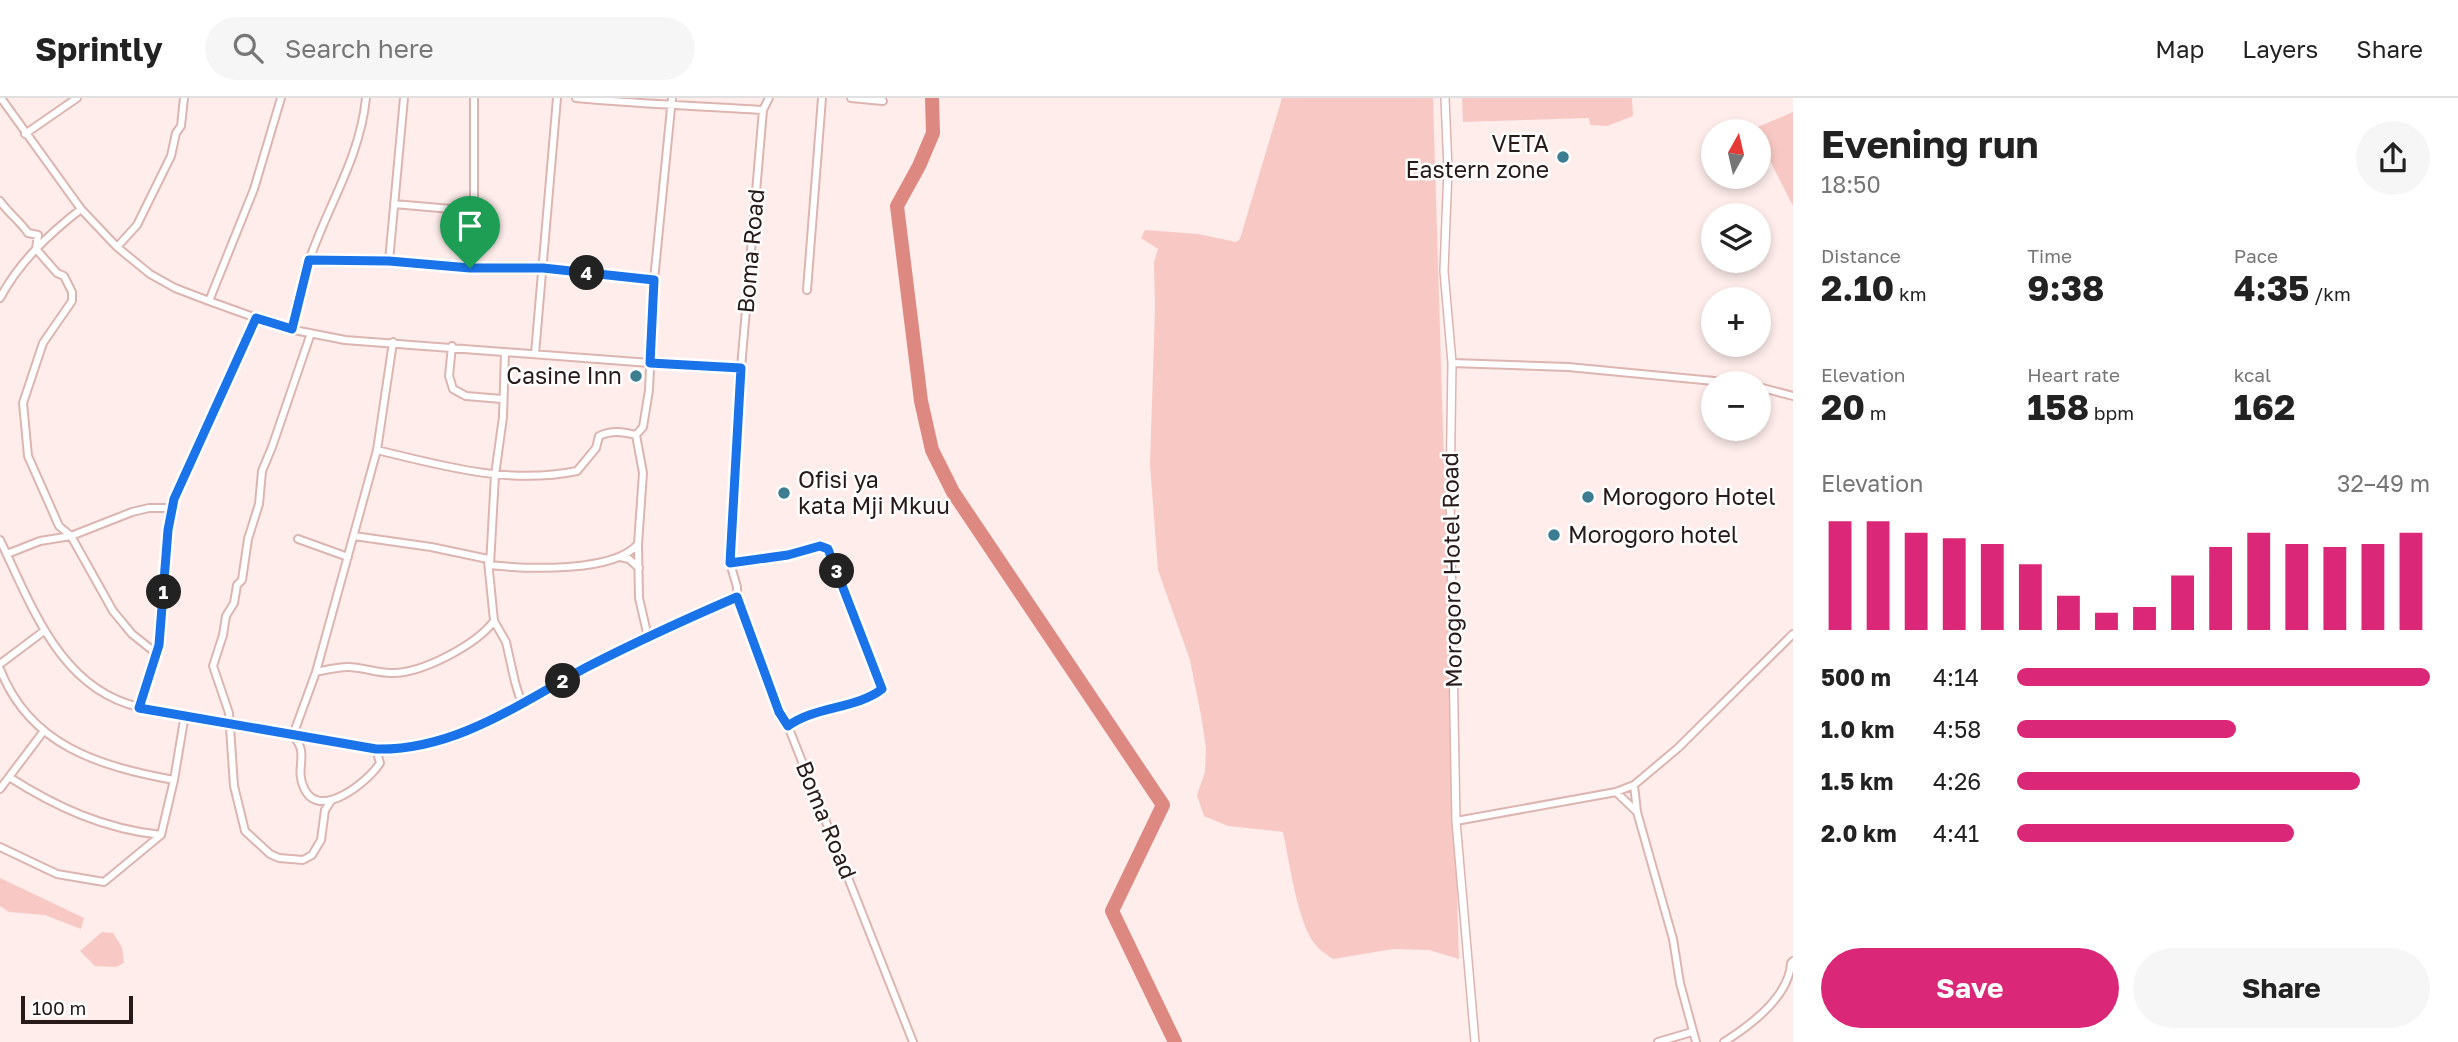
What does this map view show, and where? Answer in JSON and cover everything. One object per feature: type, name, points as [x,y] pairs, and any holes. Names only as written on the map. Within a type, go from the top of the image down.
[{"type":"street","points":[[1,98],[81,209],[117,247],[150,274],[175,288],[209,301],[292,329],[345,340],[741,368]]},
{"type":"street","points":[[117,247],[137,225],[171,156],[176,133],[181,126],[184,98]]},
{"type":"street","points":[[209,301],[254,189],[281,98]]},
{"type":"street","points":[[292,329],[309,260],[349,167],[362,124],[366,98]]},
{"type":"street","points":[[389,261],[404,98]]},
{"type":"street","points":[[470,268],[474,211],[474,98]]},
{"type":"street","points":[[535,354],[557,98]]},
{"type":"street","points":[[576,98],[672,101],[763,110]]},
{"type":"street","name":"Boma Road","points":[[769,98],[763,110],[741,368],[730,563],[737,597],[779,712],[788,726],[913,1042]]},
{"type":"street","points":[[807,290],[822,98]]},
{"type":"street","points":[[851,98],[883,101]]},
{"type":"street","name":"Morogoro Hotel Road","points":[[1445,98],[1448,169],[1444,271],[1452,363],[1450,495],[1456,821],[1475,1042]]},
{"type":"street","points":[[25,134],[73,99]]},
{"type":"street","points":[[636,435],[643,427],[649,390],[654,280],[672,101]]},
{"type":"street","points":[[0,201],[28,233],[38,235],[36,249],[57,273],[64,276],[73,296],[43,343],[23,403],[29,456],[59,526],[71,536],[121,622],[157,654]]},
{"type":"street","points":[[394,204],[474,211]]},
{"type":"street","points":[[0,298],[7,284],[50,233],[81,209]]},
{"type":"street","points":[[309,260],[389,261],[470,268],[543,268],[654,280]]},
{"type":"street","points":[[139,708],[157,654],[172,508],[180,484],[256,318]]},
{"type":"street","points":[[311,333],[262,471],[260,504],[248,539],[242,580],[237,585],[234,603],[226,615],[213,666],[226,701],[234,786],[245,831],[270,854],[279,858],[300,860],[310,857],[321,840],[325,810],[331,801]]},
{"type":"street","points":[[376,749],[380,763],[370,776],[345,796],[331,801],[310,796],[304,789],[299,770],[301,750],[293,735],[316,672],[377,450],[393,342]]},
{"type":"street","points":[[452,346],[449,376],[456,391],[466,396],[502,399]]},
{"type":"street","points":[[505,352],[503,417],[495,475],[489,562],[494,621],[506,642],[522,705]]},
{"type":"street","points":[[1452,363],[1568,368],[1701,380]]},
{"type":"street","points":[[1771,390],[1793,396]]},
{"type":"street","points":[[377,450],[453,469],[495,475],[530,476],[577,471],[596,448],[599,436],[616,431],[636,435]]},
{"type":"street","points":[[636,435],[643,473],[638,544],[639,598],[648,637]]},
{"type":"street","points":[[7,554],[40,541],[71,536],[132,512],[149,508],[172,508]]},
{"type":"street","points":[[354,536],[431,547],[489,562],[557,566],[596,563],[619,557],[632,551],[638,544]]},
{"type":"street","points":[[298,539],[348,557]]},
{"type":"street","points":[[0,540],[44,631],[79,676],[98,691],[139,708],[376,749],[401,750],[426,745],[522,705],[583,669],[737,597]]},
{"type":"street","points":[[730,563],[788,555],[820,546],[828,549],[881,684],[882,689],[870,697],[799,717],[788,726]]},
{"type":"street","points":[[619,557],[629,559],[639,568]]},
{"type":"street","points":[[316,672],[349,667],[389,673],[415,670],[473,642],[486,632],[494,621]]},
{"type":"street","points":[[0,664],[44,631]]},
{"type":"street","points":[[1456,821],[1616,792],[1634,785],[1678,748],[1793,634]]},
{"type":"street","points":[[0,669],[8,689],[32,722],[43,732],[100,761],[138,773],[174,780]]},
{"type":"street","points":[[0,847],[57,874],[104,881],[161,835],[185,714]]},
{"type":"street","points":[[0,789],[43,732]]},
{"type":"street","points":[[9,777],[56,806],[84,817],[139,833],[161,835]]},
{"type":"street","points":[[1634,785],[1637,813],[1673,939],[1696,1042]]},
{"type":"street","points":[[1616,792],[1637,813]]},
{"type":"street","points":[[1724,1042],[1758,1018],[1790,977],[1793,961]]},
{"type":"street","points":[[1658,1042],[1692,1032]]},
{"type":"shaded area","points":[[1282,98],[1433,98],[1459,959],[1429,950],[1393,949],[1333,959],[1314,943],[1304,923],[1293,885],[1283,832],[1228,826],[1204,816],[1197,795],[1205,772],[1206,748],[1201,715],[1190,660],[1158,570],[1150,465],[1154,262],[1158,249],[1141,238],[1145,230],[1198,234],[1236,242],[1240,239]]},
{"type":"shaded area","points":[[1462,98],[1632,98],[1633,116],[1607,126],[1590,125],[1589,118],[1463,122]]},
{"type":"shaded area","points":[[1793,112],[1793,206],[1771,163],[1771,121]]},
{"type":"shaded area","points":[[0,878],[84,918],[81,929],[45,915],[9,912],[0,906]]},
{"type":"shaded area","points":[[102,932],[113,933],[122,947],[124,963],[116,967],[95,966],[80,951]]},
{"type":"waterway","points":[[932,98],[933,133],[897,206],[921,401],[932,450],[953,492],[1163,805],[1112,911],[1175,1042]]},
{"type":"place","name":"VETA Eastern zone","points":[[1563,157]]},
{"type":"place","name":"Casine Inn","points":[[636,376]]},
{"type":"place","name":"Ofisi ya kata Mji Mkuu","points":[[784,493]]},
{"type":"place","name":"Morogoro Hotel","points":[[1588,497]]},
{"type":"place","name":"Morogoro hotel","points":[[1554,535]]},
{"type":"route","points":[[309,260],[389,261],[470,268],[543,268],[654,280],[650,363],[741,368],[730,563],[788,555],[820,546],[828,549],[870,661],[878,675],[882,689],[879,692],[799,717],[788,726],[779,712],[737,597],[614,653],[522,705],[475,727],[413,748],[376,749],[139,708],[159,645],[168,530],[174,499],[256,318],[292,329],[309,260]]}]
